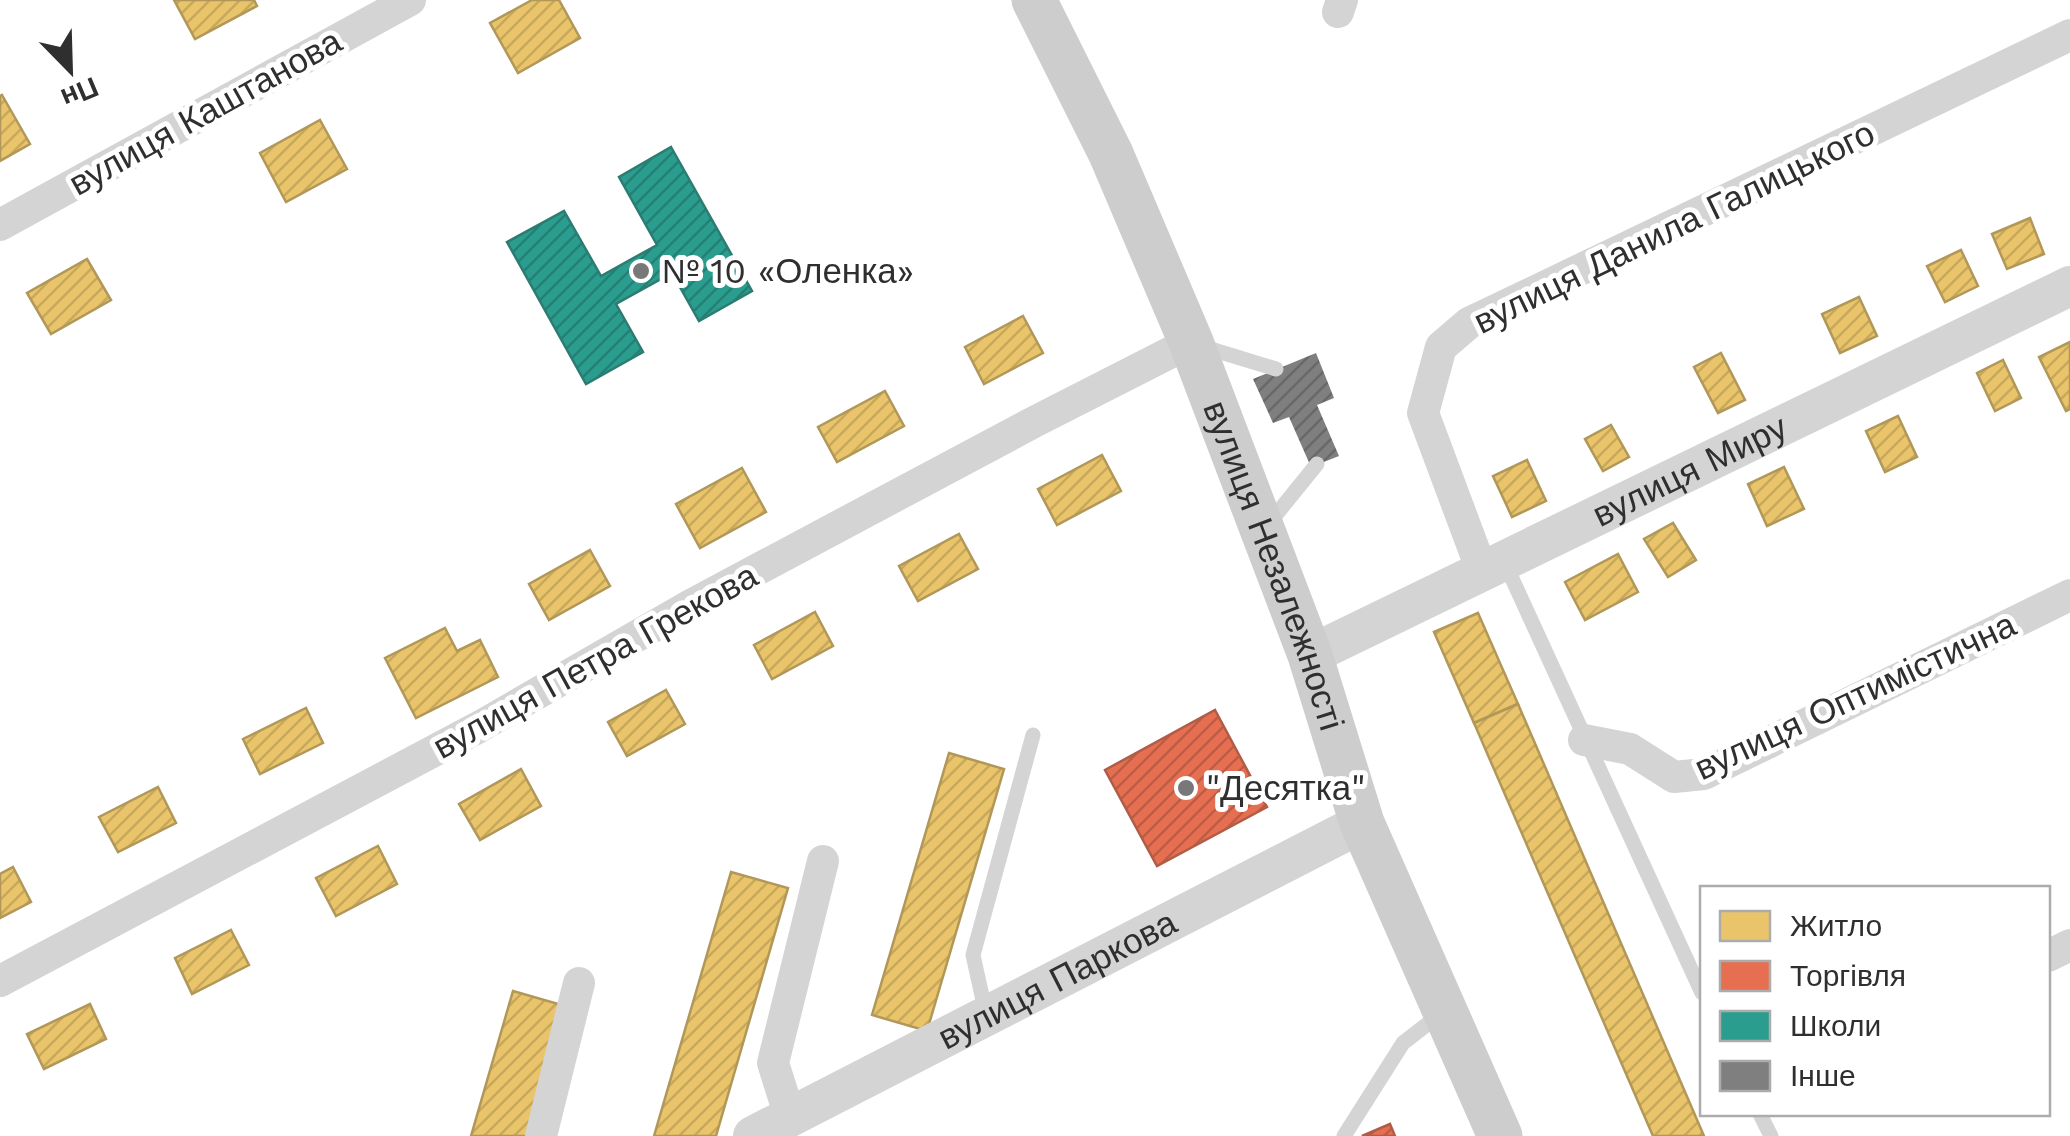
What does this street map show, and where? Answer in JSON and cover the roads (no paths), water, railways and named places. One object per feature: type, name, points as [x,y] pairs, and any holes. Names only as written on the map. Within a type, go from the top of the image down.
[{"type":"main road","name":"вулиця Незалежності","points":[[1034,0],[1110,154],[1191,342],[1310,655],[1362,823],[1500,1136]]},
{"type":"street","name":"вулиця Каштанова","points":[[0,225],[410,0]]},
{"type":"street","name":"вулиця Данила Галицького","points":[[1493,566],[1423,413],[1441,347],[1469,323],[2070,35]]},
{"type":"street","name":"вулиця Миру","points":[[1310,655],[2070,286]]},
{"type":"street","name":"вулиця Петра Грекова","points":[[0,981],[479,727],[689,606],[1191,342]]},
{"type":"street","name":"вулиця Оптимістична","points":[[1584,740],[1630,749],[1674,777],[1704,774],[2070,595]]},
{"type":"street","name":"вулиця Паркова","points":[[753,1136],[1362,823]]},
{"type":"street","points":[[790,1117],[773,1063],[823,861]]},
{"type":"street","points":[[541,1136],[580,982]]},
{"type":"lane","points":[[1191,342],[1276,370]]},
{"type":"lane","points":[[1264,530],[1317,464]]},
{"type":"lane","points":[[1493,566],[1584,740],[1700,989]]},
{"type":"lane","points":[[987,1018],[974,955],[1034,734]]},
{"type":"lane","points":[[1344,1136],[1404,1043],[1446,1009]]},
{"type":"place","name":"№ 10 «Оленка»","points":[[641,271]]},
{"type":"place","name":"\"Десятка\"","points":[[1186,788]]}]
